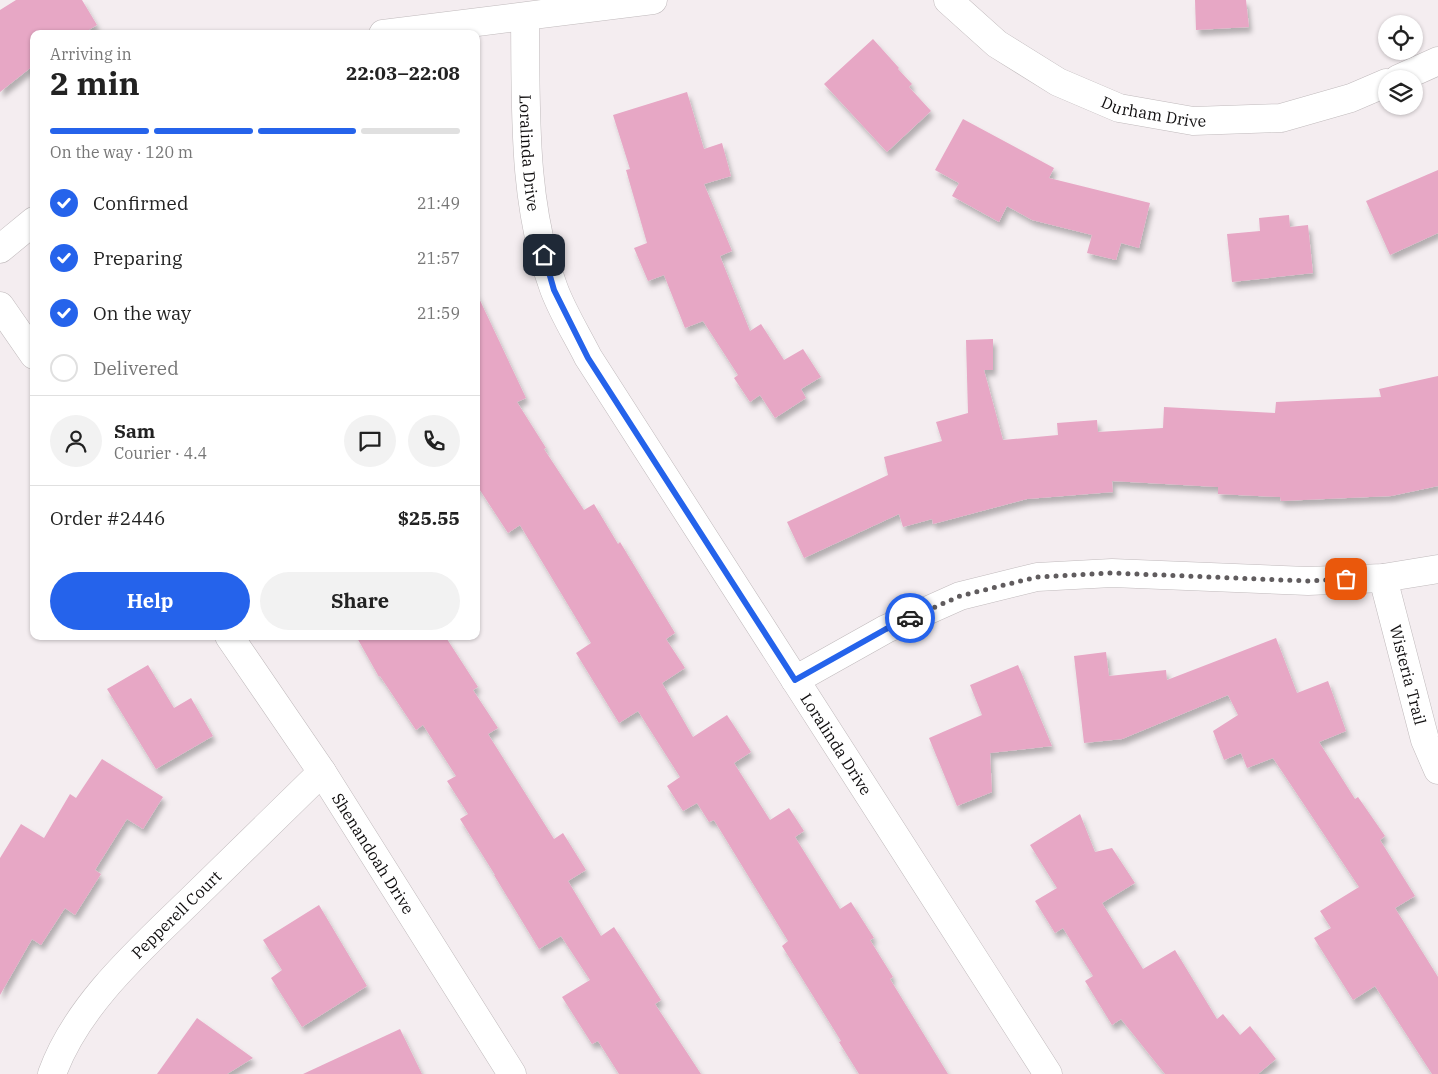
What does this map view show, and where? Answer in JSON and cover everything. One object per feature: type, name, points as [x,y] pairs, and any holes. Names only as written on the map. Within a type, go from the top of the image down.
[{"type":"street","points":[[416,30],[653,0]]},
{"type":"street","name":"Durham Drive","points":[[948,0],[997,44],[1058,82],[1119,108],[1192,121],[1281,118],[1352,98],[1378,87]]},
{"type":"street","name":"Loralinda Drive","points":[[525,17],[527,136],[535,221],[554,290],[588,358],[1048,1074]]},
{"type":"street","points":[[1417,70],[1438,60]]},
{"type":"street","points":[[0,249],[30,224]]},
{"type":"street","points":[[0,306],[30,349]]},
{"type":"street","points":[[795,680],[886,629],[960,596],[1037,577],[1112,573],[1308,581],[1383,578],[1438,569]]},
{"type":"street","name":"Wisteria Trail","points":[[1383,578],[1425,740],[1438,770]]},
{"type":"street","name":"Shenandoah Drive","points":[[232,640],[322,772],[512,1074]]},
{"type":"street","name":"Pepperell Court","points":[[52,1074],[59,1053],[95,998],[151,939],[322,772]]},
{"type":"building","points":[[16,0],[82,0],[97,25],[89,30],[30,30],[30,68],[0,92],[0,10]]},
{"type":"building","points":[[1195,0],[1246,0],[1249,27],[1196,30]]},
{"type":"building","points":[[873,39],[912,84],[909,87],[931,111],[887,152],[824,84]]},
{"type":"building","points":[[687,92],[704,149],[722,143],[731,176],[704,184],[732,251],[720,256],[750,331],[761,324],[784,360],[803,349],[821,377],[801,389],[806,398],[775,418],[760,395],[750,402],[734,378],[738,375],[703,321],[685,328],[664,275],[648,281],[634,248],[647,243],[626,170],[630,169],[613,115]]},
{"type":"building","points":[[963,119],[1054,168],[1049,178],[1150,203],[1139,248],[1121,243],[1116,260],[1087,253],[1092,235],[1032,220],[1007,206],[999,222],[952,196],[959,183],[935,170]]},
{"type":"building","points":[[1438,170],[1438,233],[1390,255],[1366,201]]},
{"type":"building","points":[[1289,215],[1290,227],[1308,225],[1313,273],[1232,282],[1227,234],[1260,231],[1259,218]]},
{"type":"building","points":[[480,300],[526,398],[517,402],[546,448],[544,449],[584,510],[594,504],[618,544],[620,542],[675,633],[666,639],[685,668],[662,683],[693,737],[727,715],[751,752],[734,763],[770,820],[789,808],[804,831],[795,837],[840,909],[851,902],[874,938],[870,940],[893,977],[890,979],[948,1074],[859,1074],[839,1042],[841,1041],[782,946],[788,941],[714,820],[709,822],[697,803],[683,811],[667,786],[680,777],[638,711],[619,723],[576,653],[591,643],[520,525],[508,533],[480,490]]},
{"type":"building","points":[[993,339],[993,370],[984,370],[1003,440],[1058,435],[1057,423],[1097,420],[1098,432],[1163,428],[1164,407],[1275,413],[1276,402],[1381,397],[1379,389],[1438,376],[1438,486],[1391,496],[1281,501],[1280,497],[1218,494],[1218,487],[1112,481],[1113,492],[1027,499],[933,524],[932,519],[903,527],[899,514],[804,558],[787,522],[888,475],[884,457],[942,441],[936,422],[968,413],[966,340]]},
{"type":"building","points":[[1276,638],[1297,693],[1328,681],[1346,731],[1319,742],[1355,799],[1358,797],[1385,836],[1380,840],[1415,896],[1395,908],[1438,977],[1438,1074],[1432,1074],[1375,986],[1353,1000],[1314,938],[1331,928],[1320,911],[1359,887],[1273,758],[1247,768],[1241,753],[1224,760],[1213,731],[1238,715],[1228,695],[1122,739],[1084,743],[1074,656],[1106,652],[1109,676],[1166,670],[1167,680]]},
{"type":"building","points":[[358,640],[448,640],[478,687],[473,690],[498,728],[488,734],[554,839],[563,833],[586,870],[568,881],[601,936],[614,927],[661,1000],[655,1004],[701,1074],[619,1074],[598,1041],[592,1044],[562,997],[590,980],[561,936],[539,949],[460,819],[468,814],[447,781],[456,776],[423,725],[416,730],[379,677]]},
{"type":"building","points":[[148,665],[174,708],[191,698],[213,736],[156,769],[107,689]]},
{"type":"building","points":[[1018,665],[1052,746],[990,753],[992,792],[957,806],[929,738],[982,715],[970,685]]},
{"type":"building","points":[[102,759],[163,797],[143,829],[127,819],[95,870],[101,874],[75,915],[65,908],[41,945],[32,939],[0,995],[0,858],[21,824],[44,838],[70,794],[76,798]]},
{"type":"building","points":[[1080,814],[1095,852],[1112,848],[1135,883],[1102,903],[1143,969],[1175,950],[1217,1019],[1223,1014],[1240,1035],[1250,1026],[1276,1059],[1258,1074],[1165,1074],[1121,1019],[1112,1025],[1085,981],[1093,976],[1063,928],[1055,933],[1035,901],[1057,888],[1030,845]]},
{"type":"building","points":[[319,905],[367,986],[302,1027],[271,978],[282,970],[263,940]]},
{"type":"building","points":[[197,1018],[253,1058],[227,1074],[157,1074]]},
{"type":"building","points":[[400,1029],[422,1074],[303,1074]]},
{"type":"way so far","points":[[910,618],[960,596],[1037,577],[1112,573],[1308,581],[1346,579]]},
{"type":"route","points":[[544,255],[554,290],[588,358],[795,680],[886,629],[910,618]]}]
